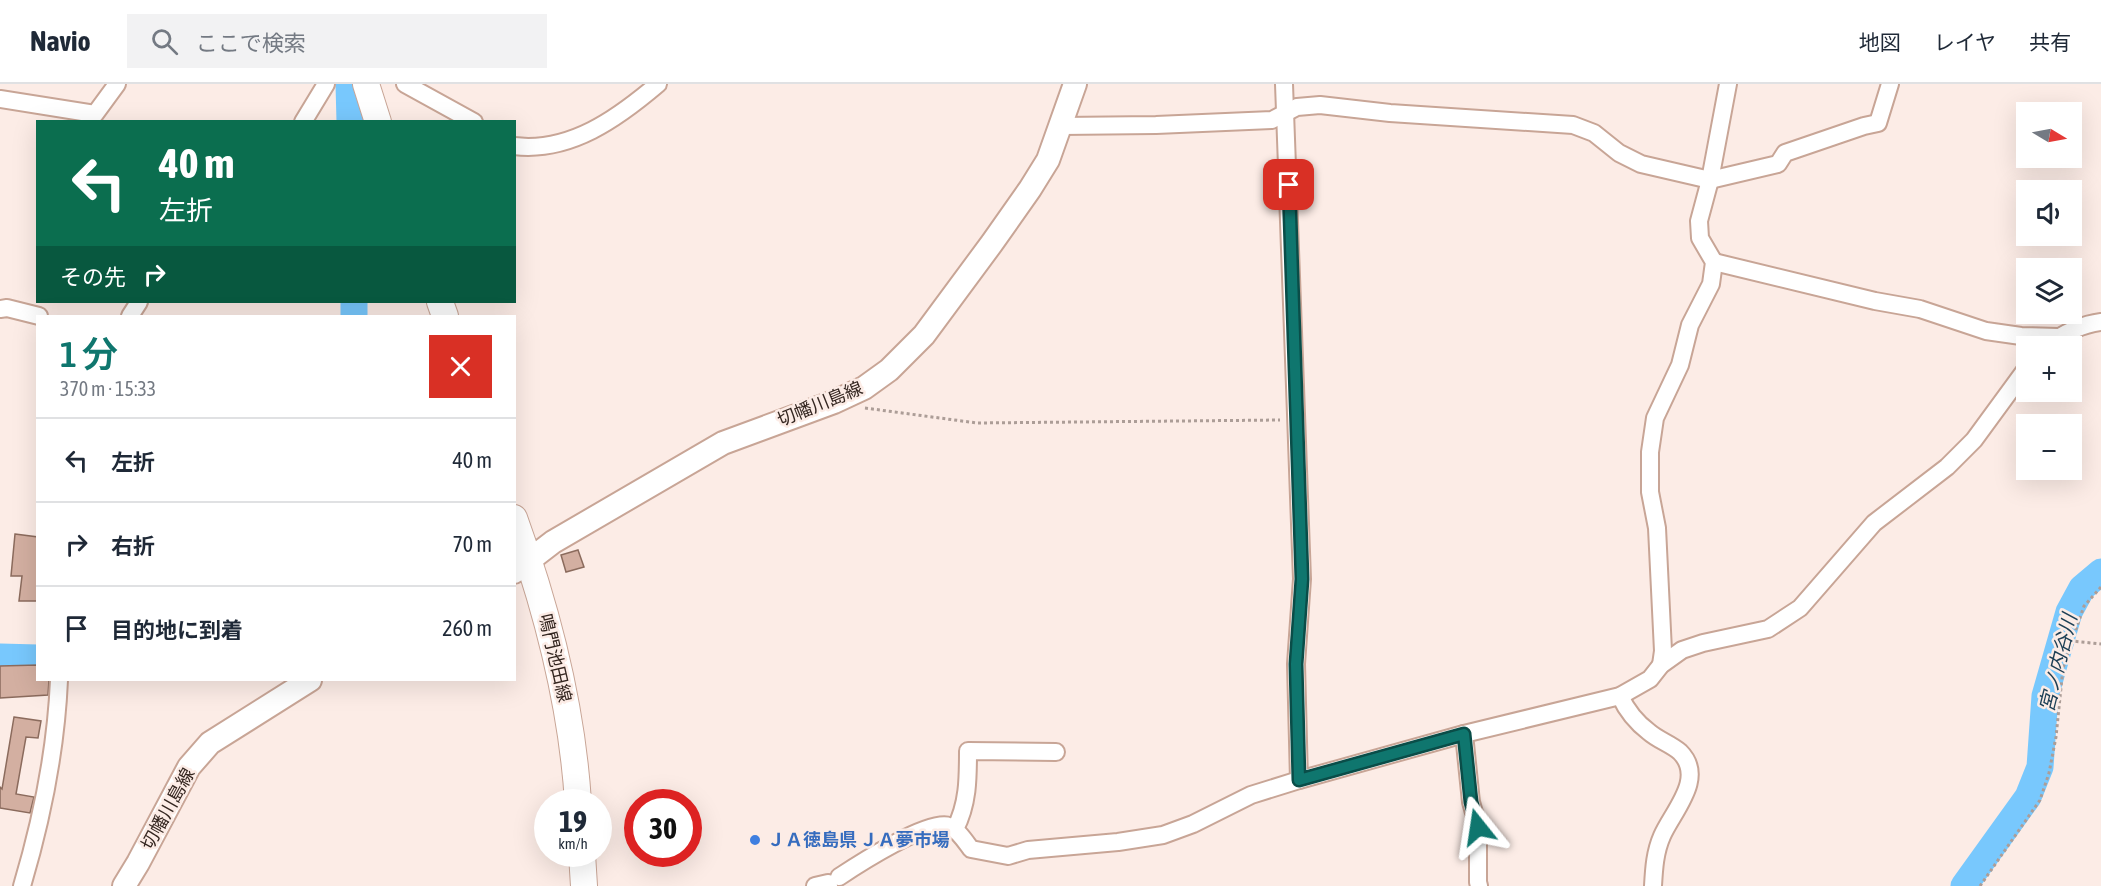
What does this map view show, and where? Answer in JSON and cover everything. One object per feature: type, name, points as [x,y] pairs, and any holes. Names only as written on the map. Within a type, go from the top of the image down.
[{"type":"main road","points":[[367,84],[377,120]]},
{"type":"main road","name":"切幡川島線","points":[[522,566],[553,542],[723,442],[834,402],[864,388],[889,370],[924,335],[1030,189],[1048,160],[1075,84]]},
{"type":"main road","name":"鳴門池田線","points":[[516,530],[522,566],[541,596],[567,714],[576,789]]},
{"type":"main road","name":"切幡川島線","points":[[124,886],[189,766],[210,743],[308,681]]},
{"type":"main road","points":[[583,867],[584,886]]},
{"type":"street","points":[[0,99],[95,114],[117,84]]},
{"type":"street","points":[[304,120],[326,84]]},
{"type":"street","points":[[405,84],[470,120]]},
{"type":"street","points":[[516,146],[529,148],[578,138],[604,125],[635,104],[658,84]]},
{"type":"street","points":[[1284,84],[1302,579],[1296,664],[1299,780]]},
{"type":"street","points":[[1661,665],[1663,651],[1658,539],[1650,492],[1650,452],[1655,418],[1680,365],[1690,325],[1711,284],[1714,262],[1700,238],[1699,221],[1710,180],[1728,84]]},
{"type":"street","points":[[1061,126],[1145,126],[1261,121],[1272,120],[1297,107],[1320,105],[1390,113],[1573,125],[1594,133],[1619,153],[1641,164],[1710,180],[1778,164],[1785,153],[1878,123],[1890,84]]},
{"type":"street","points":[[1714,262],[1875,301],[1920,309],[1986,331],[2021,336]]},
{"type":"street","points":[[0,309],[7,308],[36,315]]},
{"type":"street","points":[[2066,336],[2101,322]]},
{"type":"street","points":[[815,886],[834,881],[877,852],[934,825],[946,824],[955,829],[971,849],[1008,856],[1028,850],[1119,842],[1163,835],[1193,824],[1251,795],[1299,780],[1464,734],[1620,696],[1650,679],[1661,665],[1682,650],[1703,642],[1768,629],[1800,609],[1874,523],[1947,467],[1974,440],[2016,383]]},
{"type":"street","points":[[22,886],[48,779],[59,681]]},
{"type":"street","points":[[1620,696],[1624,706],[1648,732],[1680,752],[1689,765],[1689,781],[1681,805],[1663,834],[1655,856],[1653,886]]},
{"type":"street","points":[[1464,734],[1471,802],[1478,827],[1479,886]]},
{"type":"street","points":[[955,829],[962,815],[968,791],[968,752],[1056,752]]},
{"type":"path","points":[[834,402],[855,407],[977,423],[1297,420]]},
{"type":"path","points":[[1980,886],[2040,800],[2049,773],[2056,737],[2063,668],[2084,606],[2101,587]]},
{"type":"path","points":[[2072,641],[2101,644]]},
{"type":"building","points":[[15,534],[36,537],[36,601],[19,601],[22,576],[11,576]]},
{"type":"building","points":[[578,550],[584,567],[566,572],[561,555]]},
{"type":"building","points":[[36,665],[36,681],[49,681],[48,695],[0,698],[0,666]]},
{"type":"building","points":[[14,717],[41,721],[38,738],[26,737],[16,794],[34,797],[30,813],[0,808],[0,787],[2,789]]},
{"type":"waterway","points":[[349,84],[350,120]]},
{"type":"waterway","points":[[354,303],[354,315]]},
{"type":"waterway","name":"宮ノ内谷川","points":[[1964,886],[2028,797],[2040,767],[2045,696],[2069,612],[2082,588],[2101,572]]},
{"type":"waterway","points":[[0,657],[36,658]]},
{"type":"place","name":"ＪＡ徳島県 ＪＡ夢市場","points":[[755,840]]},
{"type":"route","points":[[1289,185],[1302,579],[1296,664],[1299,780],[1464,734],[1471,802],[1478,827]]}]
